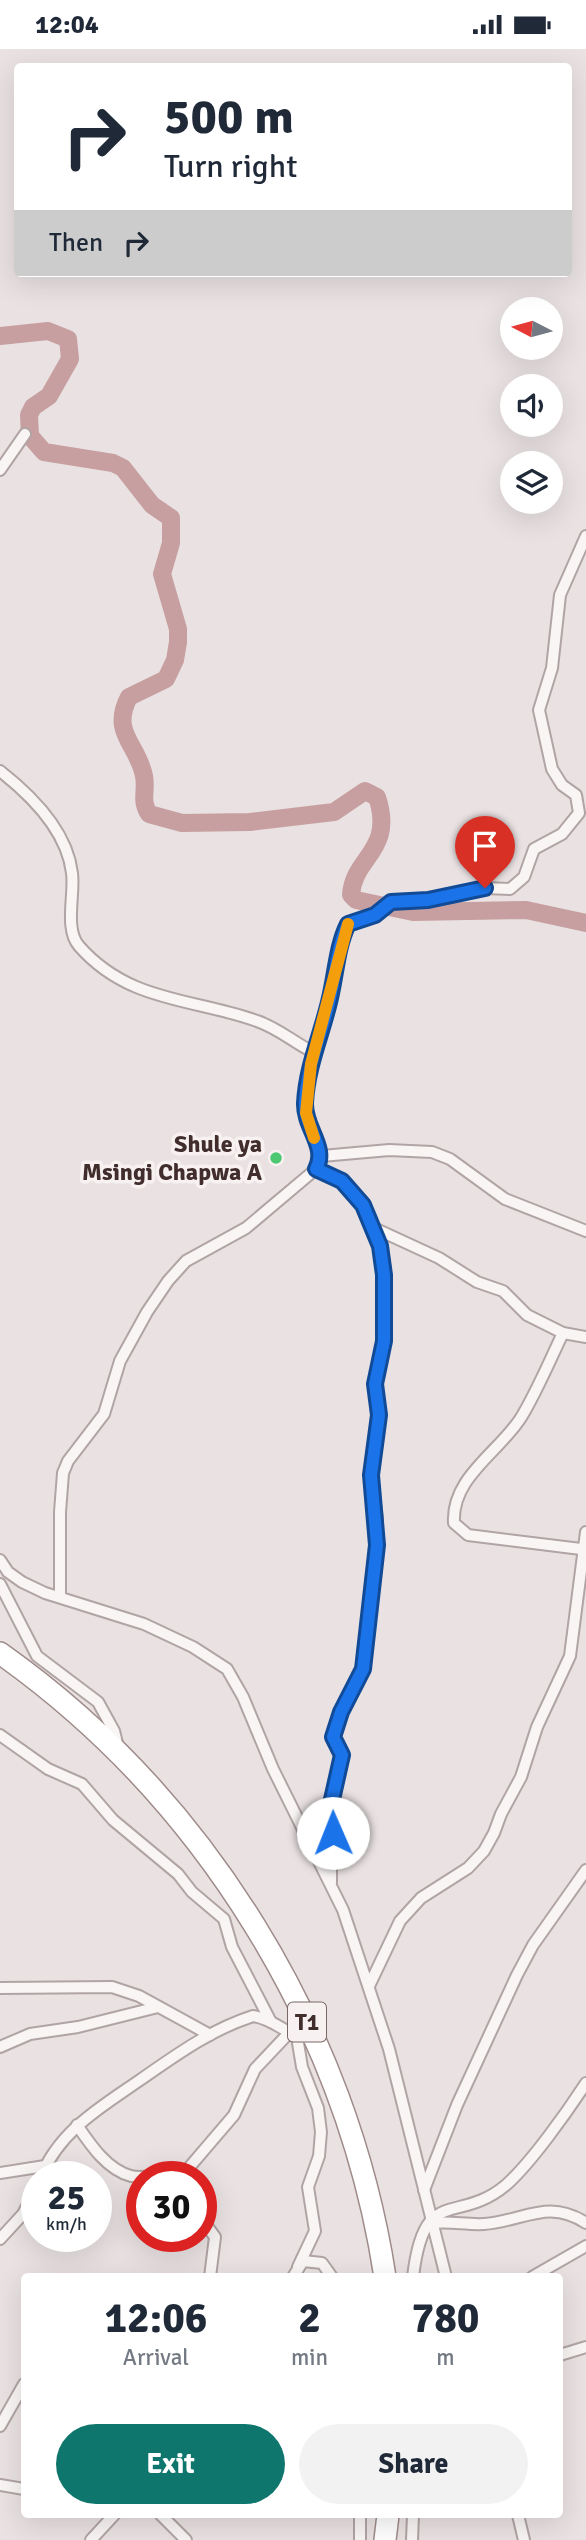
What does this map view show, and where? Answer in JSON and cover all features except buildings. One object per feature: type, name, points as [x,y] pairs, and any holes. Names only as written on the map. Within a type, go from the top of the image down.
[{"type":"highway","name":"T1","points":[[0,1653],[66,1704],[162,1799],[219,1872],[262,1936],[300,2037],[340,2098],[356,2148],[384,2273]]},
{"type":"highway","points":[[385,2540],[388,2518]]},
{"type":"street","points":[[0,470],[25,435]]},
{"type":"street","points":[[60,1597],[63,1473],[68,1461],[104,1414],[120,1361],[147,1312],[168,1281],[186,1261],[246,1229],[316,1169],[322,1156],[306,1113],[313,1052],[330,1000],[344,932],[350,922],[375,915],[391,902],[428,900],[485,888],[510,889],[524,877],[534,849],[562,834],[579,813],[576,795],[562,785],[552,769],[539,710],[552,668],[560,596],[586,536]]},
{"type":"street","points":[[0,772],[34,801],[61,837],[72,870],[72,932],[78,945],[105,969],[148,992],[258,1021],[313,1052]]},
{"type":"street","points":[[322,1156],[389,1150],[432,1152],[450,1159],[505,1199],[586,1231]]},
{"type":"street","points":[[316,1169],[342,1181],[363,1205],[374,1228],[384,1275],[384,1341],[375,1384],[379,1415],[371,1475],[377,1545],[363,1669],[341,1712],[333,1737],[342,1755],[331,1804],[331,1884]]},
{"type":"street","points":[[374,1228],[439,1258],[477,1282],[503,1291],[527,1315],[546,1322],[563,1333],[586,1337]]},
{"type":"street","points":[[563,1333],[522,1416],[467,1481],[454,1514],[454,1523],[468,1535],[582,1549]]},
{"type":"street","points":[[369,1986],[384,1948],[400,1921],[421,1898],[468,1868],[484,1851],[500,1814],[521,1777],[537,1727],[570,1656],[586,1532]]},
{"type":"street","points":[[0,1560],[8,1572],[23,1582],[144,1624],[193,1647],[227,1669],[243,1697],[273,1769],[343,1910],[390,2049],[445,2273]]},
{"type":"street","points":[[0,1584],[37,1656],[99,1702],[114,1731],[120,1757]]},
{"type":"street","points":[[0,1735],[48,1769],[82,1784],[113,1820],[178,1874],[192,1892],[223,1919],[232,1947],[271,2022]]},
{"type":"street","points":[[424,2190],[457,2105],[517,1975],[533,1945],[586,1870]]},
{"type":"street","points":[[0,1982],[6,1987],[112,1987],[130,1991],[210,2035]]},
{"type":"street","points":[[0,2047],[30,2034],[78,2027],[158,2007]]},
{"type":"street","points":[[49,2161],[77,2125],[98,2107],[177,2053],[210,2035],[253,2016],[300,2037]]},
{"type":"street","points":[[195,2161],[234,2115],[255,2069],[300,2037]]},
{"type":"street","points":[[295,2272],[314,2231],[308,2187],[319,2156],[321,2132],[318,2108],[302,2067],[300,2037]]},
{"type":"street","points":[[413,2273],[416,2252],[433,2220],[451,2207],[486,2198],[506,2185],[526,2164],[586,2083]]},
{"type":"street","points":[[77,2125],[90,2144],[126,2174]]},
{"type":"street","points":[[0,2173],[21,2170]]},
{"type":"street","points":[[433,2220],[483,2224],[552,2211],[569,2212],[586,2223]]},
{"type":"street","points":[[1,2239],[5,2229],[21,2214]]},
{"type":"street","points":[[539,2273],[586,2246]]},
{"type":"street","points":[[211,2273],[214,2252]]},
{"type":"street","points":[[295,2272],[303,2261],[316,2260],[328,2268],[330,2273]]},
{"type":"street","points":[[563,2354],[586,2347]]},
{"type":"street","points":[[0,2427],[21,2389]]},
{"type":"street","points":[[0,2485],[21,2488]]},
{"type":"street","points":[[91,2540],[111,2518]]},
{"type":"street","points":[[164,2518],[186,2540]]},
{"type":"street","points":[[359,2540],[360,2518]]},
{"type":"street","points":[[412,2540],[413,2518]]},
{"type":"street","points":[[519,2518],[524,2540]]},
{"type":"waterway","points":[[0,336],[48,331],[68,339],[70,359],[49,396],[33,407],[29,415],[30,436],[44,452],[113,463],[123,468],[152,505],[171,518],[171,543],[162,574],[178,629],[175,660],[166,679],[129,697],[122,720],[127,738],[141,765],[145,781],[144,800],[149,814],[182,823],[250,822],[334,812],[365,791],[377,797],[381,830],[372,852],[353,882],[351,895],[356,900],[413,912],[526,910],[586,923]]},
{"type":"slow traffic","points":[[314,1138],[309,1129],[305,1103],[311,1064],[348,924]]},
{"type":"place","name":"Shule ya Msingi Chapwa A","points":[[276,1158]]},
{"type":"route","points":[[333,1833],[331,1804],[342,1755],[333,1737],[341,1712],[363,1669],[377,1545],[376,1508],[371,1475],[379,1415],[374,1395],[375,1384],[384,1341],[384,1275],[380,1246],[363,1205],[342,1181],[316,1169],[322,1156],[309,1129],[305,1103],[311,1064],[348,924],[375,915],[387,903],[428,900],[485,888]]}]
